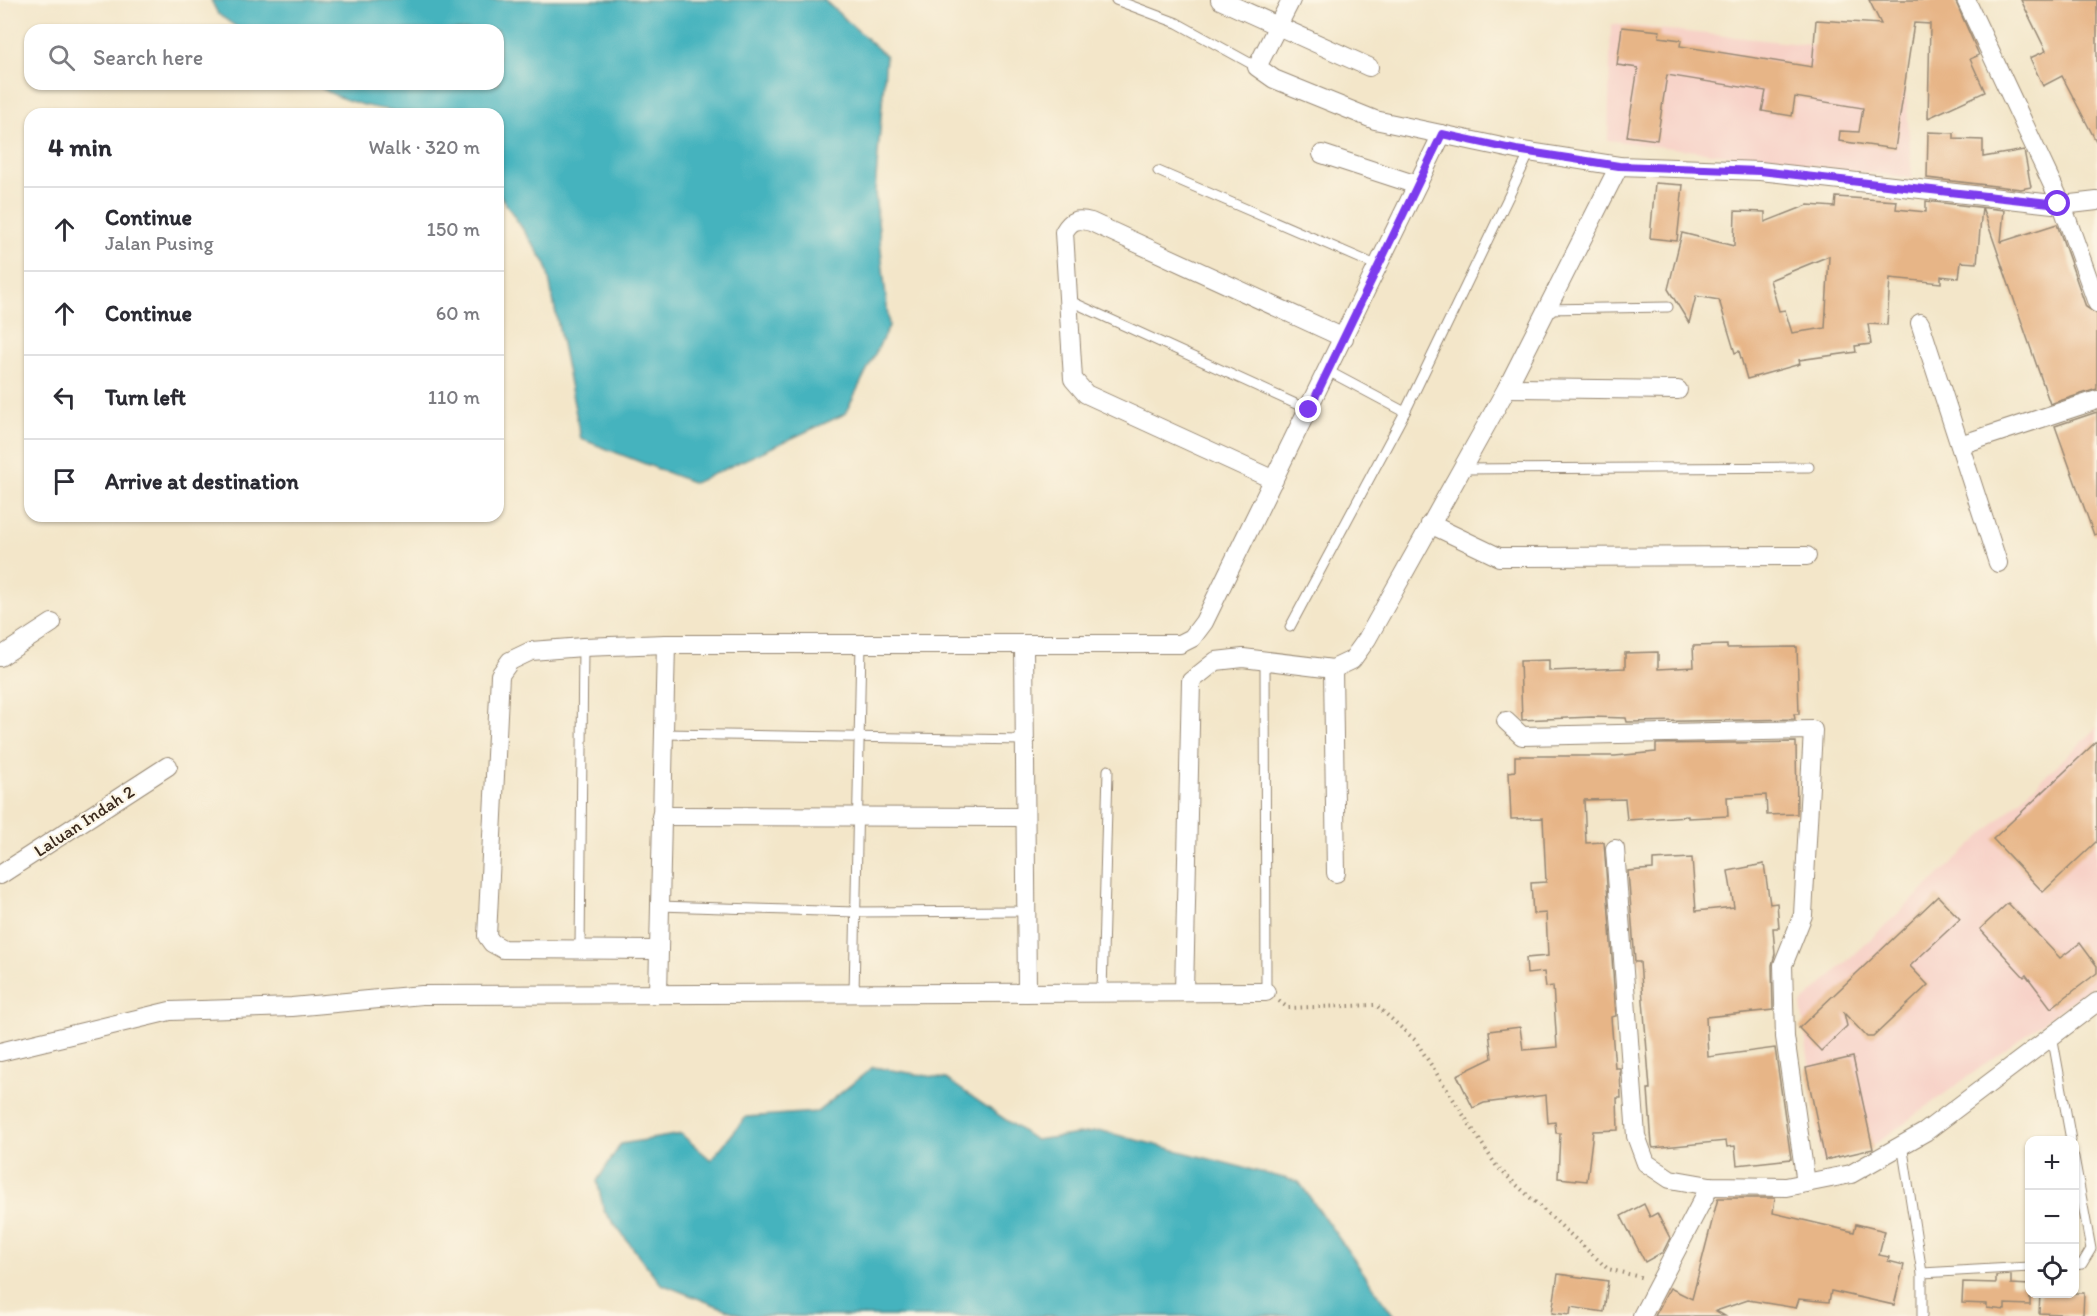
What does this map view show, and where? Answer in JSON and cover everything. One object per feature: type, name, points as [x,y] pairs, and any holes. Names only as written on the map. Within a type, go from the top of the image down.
[{"type":"street","points":[[1220,0],[1369,67]]},
{"type":"street","points":[[1292,0],[1257,67],[1274,79],[1375,120],[1530,152],[1619,166],[1760,171],[2062,205],[2097,201]]},
{"type":"street","points":[[1966,0],[2062,205],[2097,303]]},
{"type":"street","points":[[658,950],[503,949],[492,943],[487,936],[500,675],[510,661],[531,651],[666,644],[1180,644],[1192,638],[1204,622],[1329,371],[1442,134]]},
{"type":"street","points":[[1322,154],[1417,185]]},
{"type":"street","points":[[1184,992],[1191,681],[1216,661],[1243,658],[1333,669],[1352,660],[1367,639],[1506,388],[1619,166]]},
{"type":"street","points":[[1274,480],[1086,394],[1077,387],[1073,379],[1064,232],[1070,222],[1079,219],[1091,222],[1344,338]]},
{"type":"street","points":[[1920,323],[1998,563]]},
{"type":"street","points":[[1506,388],[1678,390]]},
{"type":"street","points":[[1959,445],[2097,400]]},
{"type":"street","points":[[1430,524],[1498,557],[1807,556]]},
{"type":"street","points":[[0,657],[52,622]]},
{"type":"street","points":[[658,994],[666,644]]},
{"type":"street","points":[[1024,644],[1027,993]]},
{"type":"street","points":[[1333,669],[1336,873]]},
{"type":"street","points":[[1506,722],[1522,736],[1814,730],[1803,915],[1783,965],[1785,1037],[1806,1183]]},
{"type":"street","name":"Laluan Indah 2","points":[[0,875],[168,766]]},
{"type":"street","points":[[662,816],[1025,817]]},
{"type":"street","points":[[1615,849],[1636,1136],[1646,1163],[1670,1179],[1710,1186],[1786,1187],[1851,1174],[1925,1132],[2097,1002]]},
{"type":"street","points":[[0,1052],[170,1011],[292,1007],[422,996],[1266,992]]},
{"type":"street","points":[[1642,1316],[1710,1186]]},
{"type":"lane","points":[[1116,0],[1177,23],[1257,67]]},
{"type":"lane","points":[[1290,627],[1405,412],[1530,152]]},
{"type":"lane","points":[[1158,171],[1378,266]]},
{"type":"lane","points":[[1068,300],[1309,410]]},
{"type":"lane","points":[[1546,309],[1668,307]]},
{"type":"lane","points":[[1329,371],[1405,412]]},
{"type":"lane","points":[[1462,468],[1809,467]]},
{"type":"lane","points":[[854,994],[861,644]]},
{"type":"lane","points":[[580,950],[583,647]]},
{"type":"lane","points":[[1265,661],[1266,992]]},
{"type":"lane","points":[[664,734],[1024,740]]},
{"type":"lane","points":[[1102,992],[1108,770]]},
{"type":"lane","points":[[659,906],[855,912],[1026,911]]},
{"type":"lane","points":[[2052,1035],[2071,1136]]},
{"type":"lane","points":[[1902,1144],[1922,1273],[1922,1316]]},
{"type":"lane","points":[[2079,1184],[2091,1249],[2082,1264],[2079,1264]]},
{"type":"lane","points":[[1922,1273],[2025,1267]]},
{"type":"path","points":[[1266,992],[1288,1008],[1376,1005],[1415,1040],[1497,1167],[1608,1269],[1658,1282]]},
{"type":"shaded area","points":[[1611,24],[1886,53],[1906,93],[1912,178],[1608,140]]},
{"type":"shaded area","points":[[2097,728],[2097,983],[1871,1147],[1822,1162],[1801,1004]]},
{"type":"water","points":[[211,0],[824,0],[886,56],[875,192],[889,326],[845,414],[694,483],[581,439],[546,264],[504,201],[504,108],[379,108],[356,103],[325,90],[504,90],[504,24],[232,24],[218,14]]},
{"type":"water","points":[[873,1067],[946,1079],[1035,1140],[1102,1131],[1299,1182],[1394,1316],[743,1316],[661,1284],[604,1211],[597,1181],[621,1144],[681,1134],[711,1160],[746,1117],[817,1112]]},
{"type":"building","points":[[1869,0],[1955,0],[1979,55],[1970,59],[1985,92],[1928,118],[1930,24],[1914,23],[1895,149],[1839,141],[1840,131],[1859,132],[1863,108],[1795,97],[1792,116],[1762,111],[1766,91],[1667,75],[1657,140],[1627,136],[1638,68],[1617,65],[1622,27],[1660,31],[1659,37],[1681,40],[1680,46],[1812,67],[1816,20],[1881,24]]},
{"type":"building","points":[[2021,0],[2097,0],[2097,143],[2062,76],[2043,86],[2030,58],[2046,51]]},
{"type":"building","points":[[1928,132],[1954,133],[1954,139],[1983,140],[1983,157],[2024,150],[2031,187],[2021,189],[1927,178]]},
{"type":"building","points":[[1655,183],[1683,185],[1677,241],[1650,238]]},
{"type":"building","points":[[1836,197],[1897,201],[1896,209],[1926,212],[1926,201],[1982,207],[1977,263],[1961,262],[1959,278],[1941,276],[1941,283],[1890,278],[1887,325],[1868,324],[1871,344],[1855,346],[1856,352],[1799,360],[1800,364],[1747,379],[1739,351],[1735,353],[1719,300],[1696,296],[1689,323],[1668,289],[1682,233],[1734,246],[1735,211],[1765,212],[1765,222],[1808,205],[1835,207]],"holes":[[[1829,256],[1825,328],[1792,333],[1785,310],[1779,311],[1770,280]]]},
{"type":"building","points":[[1982,207],[2004,210],[2001,242],[2057,224],[2086,307],[2097,314],[2097,389],[2050,404]]},
{"type":"building","points":[[2097,412],[2097,534],[2094,535],[2055,426]]},
{"type":"building","points":[[1727,645],[1727,648],[1797,647],[1799,714],[1794,714],[1795,719],[1627,722],[1626,718],[1592,717],[1522,720],[1520,661],[1549,660],[1549,671],[1625,668],[1625,653],[1658,652],[1658,669],[1694,667],[1693,646]]},
{"type":"building","points":[[2097,741],[2097,841],[2043,892],[1993,839]]},
{"type":"building","points":[[1796,742],[1797,814],[1767,815],[1766,795],[1727,797],[1728,816],[1627,820],[1625,799],[1584,800],[1586,843],[1604,842],[1616,1016],[1611,1017],[1615,1068],[1620,1068],[1621,1098],[1617,1098],[1618,1130],[1593,1131],[1587,1181],[1558,1178],[1560,1133],[1556,1133],[1555,1122],[1548,1123],[1546,1095],[1484,1103],[1473,1108],[1457,1075],[1492,1058],[1489,1031],[1520,1027],[1523,1050],[1557,1047],[1553,986],[1546,987],[1544,972],[1527,974],[1526,958],[1548,956],[1546,913],[1533,914],[1531,883],[1546,882],[1543,818],[1511,819],[1509,772],[1515,771],[1515,756],[1615,756],[1656,752],[1656,744]]},
{"type":"building","points":[[1692,858],[1696,911],[1734,907],[1728,871],[1764,864],[1770,904],[1777,903],[1779,928],[1773,928],[1775,954],[1772,965],[1773,1010],[1706,1017],[1708,1057],[1775,1048],[1791,1159],[1737,1165],[1735,1146],[1727,1147],[1726,1141],[1653,1148],[1652,1145],[1640,962],[1635,962],[1628,871],[1653,869],[1653,860]]},
{"type":"building","points":[[1938,896],[1960,919],[1910,966],[1928,985],[1873,1037],[1867,1037],[1844,1013],[1847,1026],[1821,1051],[1799,1028]]},
{"type":"building","points":[[2008,903],[2060,958],[2080,943],[2097,966],[2097,973],[2051,1008],[2026,975],[2024,977],[1980,929]]},
{"type":"building","points":[[1853,1057],[1873,1149],[1825,1160],[1806,1068]]},
{"type":"building","points":[[1718,1198],[1775,1198],[1773,1213],[1854,1232],[1856,1224],[1885,1231],[1879,1255],[1889,1257],[1888,1261],[1904,1265],[1894,1305],[1831,1291],[1829,1302],[1799,1299],[1796,1308],[1748,1300],[1716,1311],[1725,1316],[1655,1316],[1670,1288],[1692,1299]]},
{"type":"building","points":[[1644,1204],[1650,1217],[1657,1213],[1670,1238],[1663,1252],[1645,1262],[1621,1216]]},
{"type":"building","points":[[1558,1274],[1608,1281],[1604,1312],[1571,1307],[1570,1315],[1552,1313]]},
{"type":"building","points":[[2011,1275],[2011,1284],[2025,1285],[2025,1298],[2030,1298],[2030,1305],[2005,1304],[2005,1310],[1987,1308],[1987,1304],[1962,1303],[1963,1282],[1996,1283],[1996,1276]]},
{"type":"building","points":[[2079,1293],[2084,1293],[2083,1315],[2039,1313],[2040,1298],[2079,1298]]},
{"type":"route","points":[[1309,410],[1442,134],[1516,150],[1619,166],[1760,171],[2058,204]]}]
